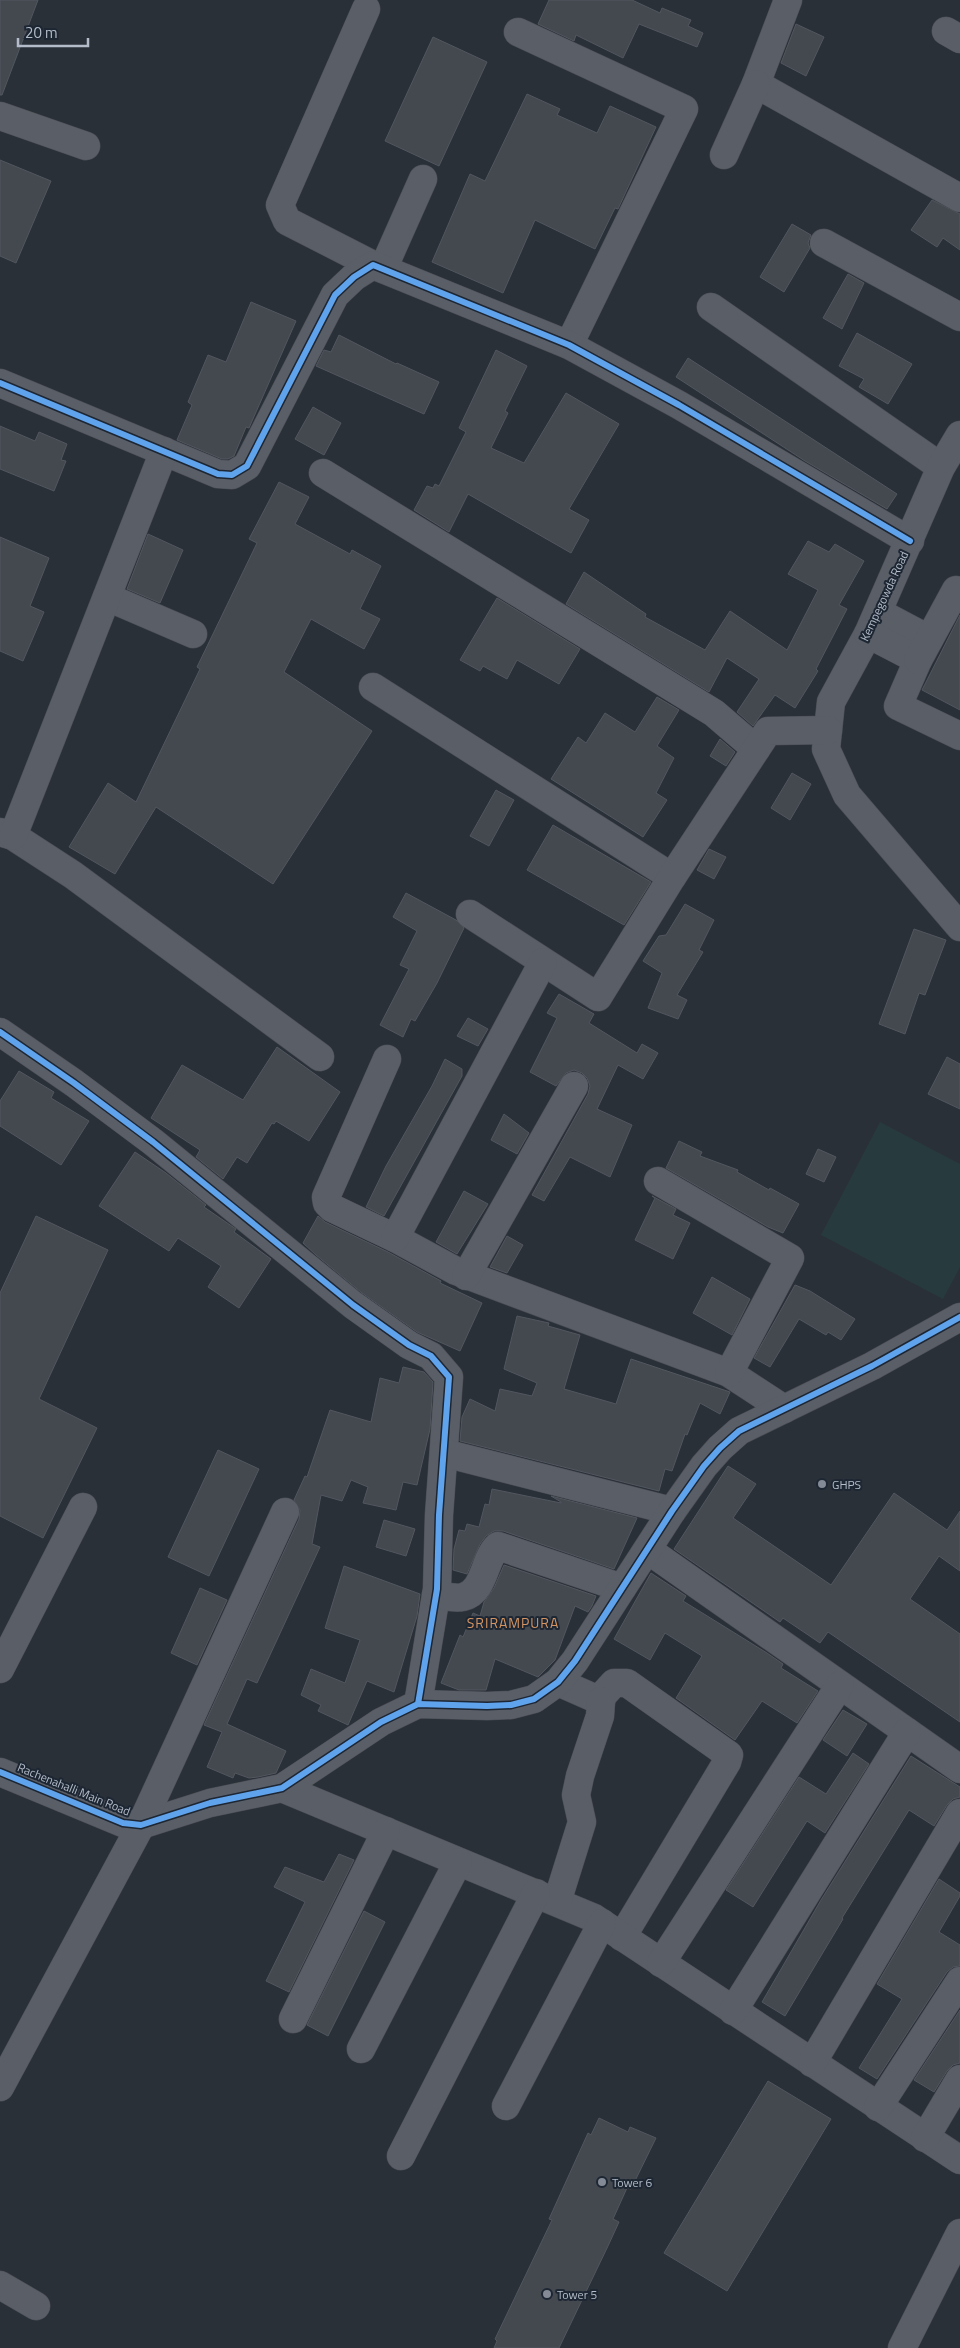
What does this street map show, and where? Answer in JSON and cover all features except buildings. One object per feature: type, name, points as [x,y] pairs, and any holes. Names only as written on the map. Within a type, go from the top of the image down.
[{"type":"street","points":[[724,155],[756,84],[788,0]]},
{"type":"street","points":[[366,9],[280,205],[288,221],[378,267],[569,345],[679,405],[910,541]]},
{"type":"street","points":[[518,32],[684,109],[569,345]]},
{"type":"street","points":[[756,84],[960,198]]},
{"type":"street","points":[[0,116],[86,146]]},
{"type":"street","points":[[0,383],[218,474],[232,474],[248,466],[335,295],[354,277],[378,267],[423,179]]},
{"type":"street","points":[[824,243],[960,317]]},
{"type":"street","points":[[711,307],[941,467]]},
{"type":"street","name":"Kempegowda Road","points":[[828,730],[831,702],[873,623],[941,467],[960,434]]},
{"type":"street","points":[[164,452],[107,597],[7,834],[73,875],[320,1056]]},
{"type":"street","points":[[322,473],[714,713],[756,749]]},
{"type":"street","points":[[960,592],[956,590],[924,649],[898,706],[960,736]]},
{"type":"street","points":[[107,597],[193,634]]},
{"type":"street","points":[[873,623],[924,649]]},
{"type":"street","points":[[373,688],[672,877]]},
{"type":"street","points":[[470,914],[598,998],[672,877],[768,731],[828,730],[826,748],[847,795],[960,927]]},
{"type":"street","points":[[395,1238],[543,962]]},
{"type":"street","points":[[0,1032],[74,1083],[153,1142],[353,1305],[409,1345],[431,1356],[449,1377],[436,1594],[418,1704]]},
{"type":"street","points":[[387,1059],[326,1196],[327,1203],[332,1208],[395,1238],[466,1276],[729,1373],[784,1409]]},
{"type":"street","points":[[466,1276],[574,1086]]},
{"type":"street","points":[[658,1181],[790,1258],[729,1373]]},
{"type":"street","points":[[141,1825],[210,1803],[282,1788],[381,1722],[418,1704],[510,1705],[534,1699],[558,1682],[575,1661],[672,1510],[704,1466],[720,1448],[739,1431],[872,1366],[960,1316]]},
{"type":"street","points":[[444,1453],[672,1510]]},
{"type":"street","points":[[0,1669],[83,1507]]},
{"type":"street","points":[[0,2087],[141,1825],[285,1512]]},
{"type":"street","points":[[436,1594],[464,1597],[472,1592],[479,1582],[493,1550],[498,1546],[622,1588]]},
{"type":"street","points":[[648,1550],[960,1769]]},
{"type":"street","points":[[558,1682],[601,1701]]},
{"type":"street","points":[[401,2156],[546,1897],[582,1822],[576,1795],[580,1776],[600,1716],[601,1701],[603,1695],[614,1683],[627,1683],[729,1755],[727,1762],[612,1930],[506,2106]]},
{"type":"street","points":[[661,1963],[840,1685]]},
{"type":"street","points":[[733,2011],[907,1732]]},
{"type":"street","name":"Rachenahalli Main Road","points":[[0,1772],[123,1823],[141,1825]]},
{"type":"street","points":[[282,1788],[546,1897],[612,1930],[960,2160]]},
{"type":"street","points":[[812,2063],[960,1813]]},
{"type":"street","points":[[293,2019],[386,1831]]},
{"type":"street","points":[[361,2049],[458,1862]]},
{"type":"street","points":[[878,2106],[960,1981]]},
{"type":"street","points":[[925,2138],[960,2079]]},
{"type":"street","points":[[902,2348],[960,2232]]},
{"type":"street","points":[[0,2285],[36,2306]]},
{"type":"green space","points":[[880,1122],[960,1164],[960,1267],[943,1299],[821,1235]]},
{"type":"cycle path","points":[[0,383],[218,474],[232,475],[247,466],[335,295],[354,277],[373,265],[569,345],[679,405],[910,541]]},
{"type":"cycle path","points":[[0,1032],[74,1083],[153,1142],[353,1305],[409,1345],[431,1356],[449,1377],[439,1515],[437,1589],[418,1704]]},
{"type":"cycle path","points":[[0,1772],[123,1823],[141,1825],[210,1803],[282,1788],[381,1722],[418,1704],[511,1705],[534,1699],[558,1682],[575,1661],[672,1511],[704,1466],[720,1448],[739,1431],[872,1366],[960,1317]]},
{"type":"place","name":"GHPS","points":[[822,1484]]},
{"type":"place","name":"Tower 6","points":[[602,2182]]},
{"type":"place","name":"Tower 5","points":[[547,2294]]},
{"type":"district","name":"SRIRAMPURA","points":[[513,1622]]}]
